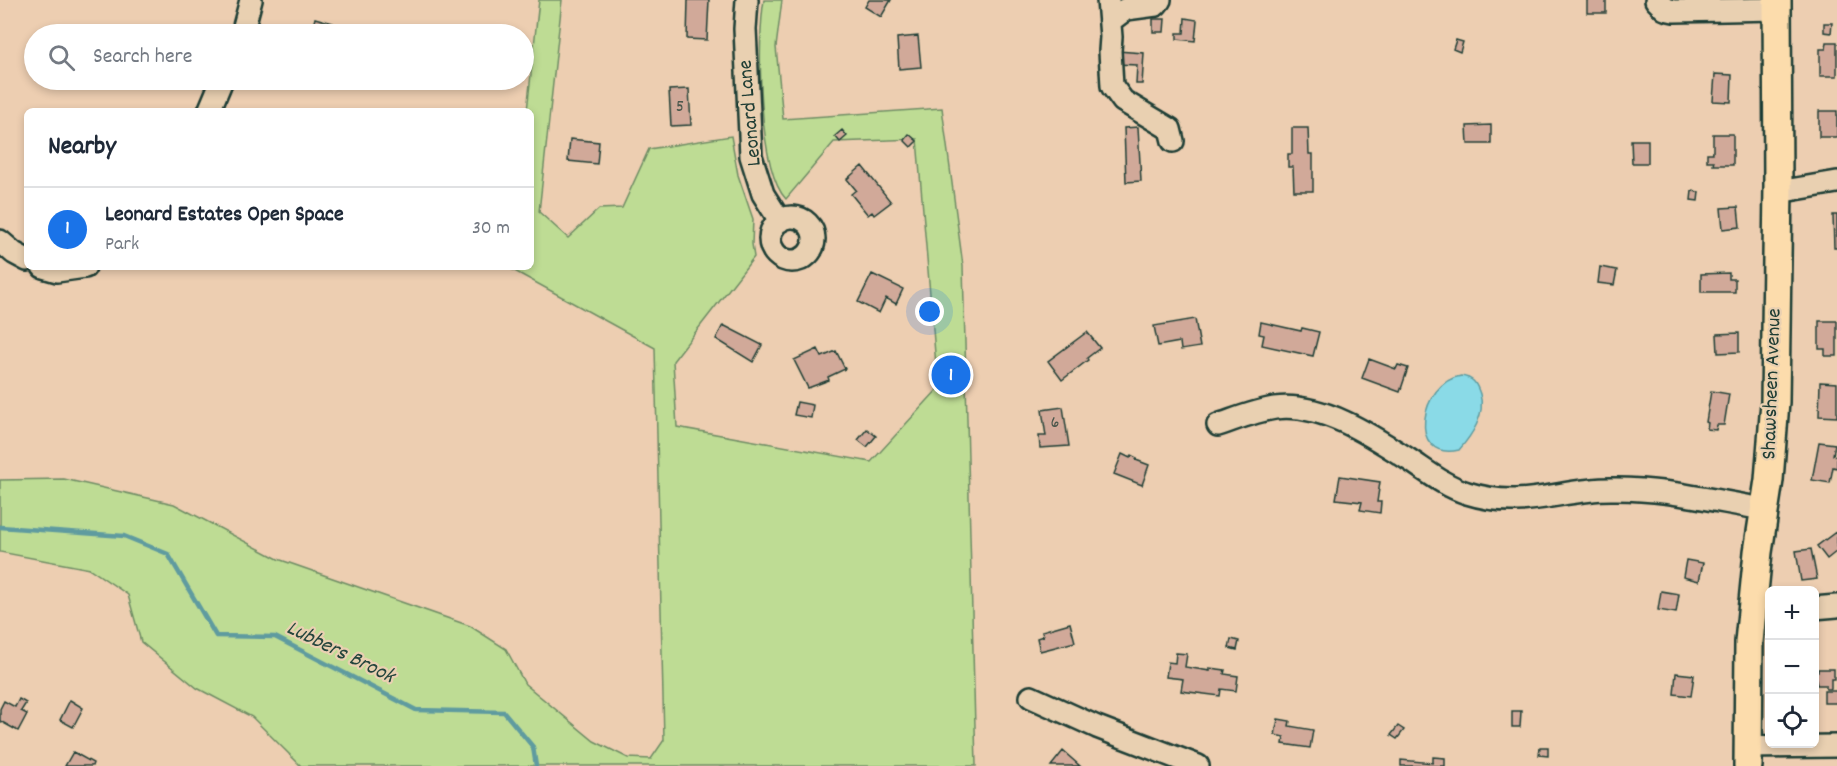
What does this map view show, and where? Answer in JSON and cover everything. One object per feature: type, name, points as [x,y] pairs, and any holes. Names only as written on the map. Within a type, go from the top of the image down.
[{"type":"main road","name":"Shawsheen Avenue","points":[[1747,756],[1749,642],[1761,612],[1765,509],[1775,402],[1778,4]]},
{"type":"street","points":[[245,24],[251,0]]},
{"type":"street","name":"Leonard Lane","points":[[747,0],[745,29],[750,156],[760,188],[780,220]]},
{"type":"street","points":[[1107,0],[1112,86],[1123,101],[1170,129],[1173,141]]},
{"type":"street","points":[[1110,21],[1126,9],[1156,5],[1160,0]]},
{"type":"street","points":[[1656,0],[1663,7],[1674,11],[1778,4]]},
{"type":"street","points":[[210,108],[218,90]]},
{"type":"street","points":[[1778,192],[1837,183]]},
{"type":"street","points":[[0,241],[24,258]]},
{"type":"street","points":[[1218,425],[1274,408],[1293,407],[1310,410],[1355,427],[1448,485],[1496,500],[1525,501],[1607,489],[1630,489],[1765,509]]},
{"type":"street","points":[[1819,608],[1837,606]]},
{"type":"street","points":[[1031,697],[1097,727],[1198,766]]},
{"type":"street","points":[[1747,756],[1837,746]]},
{"type":"green space","points":[[539,0],[562,0],[539,212],[568,238],[599,209],[622,208],[649,149],[731,136],[738,175],[753,219],[754,257],[673,361],[677,427],[871,462],[938,389],[917,139],[834,142],[786,199],[777,184],[765,134],[761,73],[764,0],[782,0],[776,47],[783,119],[942,108],[963,266],[976,766],[301,766],[252,717],[197,688],[141,642],[128,595],[90,569],[0,552],[0,480],[64,479],[174,504],[278,559],[470,626],[506,649],[525,684],[594,741],[628,758],[651,759],[664,740],[655,348],[513,270],[534,270],[534,108],[527,108],[529,90],[534,90],[534,46]]},
{"type":"water","points":[[1461,376],[1471,379],[1477,386],[1481,410],[1477,424],[1459,450],[1442,451],[1431,444],[1426,433],[1425,420],[1428,405],[1447,381]]},
{"type":"building","points":[[688,0],[709,0],[707,40],[687,39]]},
{"type":"building","points":[[869,0],[891,0],[881,17],[865,7]]},
{"type":"building","points":[[1587,0],[1606,0],[1606,13],[1587,13]]},
{"type":"building","points":[[315,18],[333,23],[333,24],[314,24]]},
{"type":"building","points":[[1185,18],[1197,20],[1195,41],[1177,39],[1177,33],[1184,33]]},
{"type":"building","points":[[1153,19],[1165,19],[1164,32],[1153,32]]},
{"type":"building","points":[[1824,23],[1832,23],[1831,33],[1824,32]]},
{"type":"building","points":[[918,36],[921,67],[899,69],[897,38]]},
{"type":"building","points":[[1456,40],[1463,42],[1460,52],[1453,49]]},
{"type":"building","points":[[1827,42],[1837,42],[1837,76],[1820,76],[1820,49],[1826,49]]},
{"type":"building","points":[[1117,51],[1144,53],[1142,84],[1136,84],[1137,65],[1116,64]]},
{"type":"building","points":[[1715,74],[1732,75],[1731,102],[1713,101]]},
{"type":"building","points":[[689,89],[691,125],[671,126],[669,90]]},
{"type":"building","points":[[1819,111],[1837,111],[1837,137],[1819,137]]},
{"type":"building","points":[[1491,125],[1491,144],[1468,144],[1467,126]]},
{"type":"building","points":[[1138,127],[1141,181],[1126,182],[1124,128]]},
{"type":"building","points":[[1292,128],[1308,128],[1309,154],[1313,154],[1313,191],[1294,191],[1293,167],[1288,167],[1288,154],[1292,154]]},
{"type":"building","points":[[842,130],[847,136],[840,142],[835,136]]},
{"type":"building","points":[[909,134],[917,141],[911,147],[904,140]]},
{"type":"building","points":[[1713,134],[1733,134],[1733,165],[1713,165],[1714,161],[1707,161],[1707,153],[1713,153]]},
{"type":"building","points":[[570,139],[599,142],[597,164],[568,161]]},
{"type":"building","points":[[1631,140],[1648,140],[1648,163],[1632,163]]},
{"type":"building","points":[[862,166],[891,202],[874,215],[872,212],[868,215],[851,194],[856,190],[847,179]]},
{"type":"building","points":[[1692,191],[1699,192],[1698,201],[1691,200]]},
{"type":"building","points":[[1738,207],[1740,227],[1723,229],[1721,208]]},
{"type":"building","points":[[1833,215],[1837,215],[1837,248],[1834,248]]},
{"type":"building","points":[[1600,267],[1617,270],[1614,285],[1598,283]]},
{"type":"building","points":[[1729,273],[1729,279],[1735,279],[1735,292],[1701,292],[1701,274]]},
{"type":"building","points":[[872,274],[903,289],[896,304],[886,298],[879,313],[858,302]]},
{"type":"building","points":[[1195,319],[1200,347],[1181,350],[1180,342],[1158,346],[1154,326]]},
{"type":"building","points":[[1819,321],[1837,321],[1837,356],[1825,356],[1825,349],[1819,349]]},
{"type":"building","points":[[1261,322],[1301,331],[1302,328],[1319,332],[1313,356],[1262,345],[1264,335],[1259,334]]},
{"type":"building","points":[[723,325],[762,345],[753,362],[716,339]]},
{"type":"building","points":[[1087,332],[1100,348],[1062,380],[1048,361]]},
{"type":"building","points":[[1739,333],[1739,352],[1718,353],[1717,334]]},
{"type":"building","points":[[818,349],[822,357],[836,351],[845,369],[828,377],[829,380],[808,388],[794,360]]},
{"type":"building","points":[[1369,359],[1396,369],[1398,365],[1408,368],[1400,392],[1362,378]]},
{"type":"building","points":[[1820,382],[1837,383],[1837,417],[1819,416]]},
{"type":"building","points":[[1711,391],[1729,394],[1724,425],[1717,425],[1716,430],[1707,429],[1708,423],[1706,422]]},
{"type":"building","points":[[797,402],[813,405],[811,418],[794,415]]},
{"type":"building","points":[[1063,407],[1069,446],[1040,448],[1039,436],[1046,436],[1042,410]]},
{"type":"building","points":[[867,429],[876,436],[867,447],[858,440]]},
{"type":"building","points":[[1819,442],[1835,444],[1833,455],[1837,456],[1837,468],[1833,467],[1830,483],[1812,480]]},
{"type":"building","points":[[1122,454],[1130,458],[1131,455],[1137,458],[1136,460],[1149,465],[1142,485],[1114,474]]},
{"type":"building","points":[[1340,476],[1380,482],[1377,502],[1381,502],[1380,513],[1360,510],[1362,502],[1336,499]]},
{"type":"building","points":[[1837,531],[1837,551],[1827,559],[1817,546]]},
{"type":"building","points":[[1811,549],[1817,579],[1801,581],[1796,551]]},
{"type":"building","points":[[1686,560],[1703,563],[1699,581],[1683,577]]},
{"type":"building","points":[[1661,591],[1679,594],[1676,613],[1658,610]]},
{"type":"building","points":[[1070,623],[1075,642],[1040,651],[1037,638],[1043,636],[1042,631]]},
{"type":"building","points":[[1231,639],[1239,641],[1237,650],[1229,648]]},
{"type":"building","points":[[1176,653],[1187,654],[1185,667],[1210,671],[1210,668],[1225,670],[1224,674],[1238,676],[1236,691],[1221,689],[1220,696],[1181,691],[1183,679],[1166,677],[1168,662],[1175,663]]},
{"type":"building","points":[[1819,669],[1834,669],[1831,689],[1826,689],[1826,685],[1819,685]]},
{"type":"building","points":[[1676,673],[1694,675],[1691,696],[1674,694]]},
{"type":"building","points":[[1824,691],[1837,691],[1837,703],[1824,703]]},
{"type":"building","points":[[19,699],[26,703],[21,711],[27,714],[18,731],[0,721],[0,709],[4,701],[15,707]]},
{"type":"building","points":[[70,700],[83,708],[73,727],[60,720]]},
{"type":"building","points":[[1512,711],[1521,711],[1520,727],[1512,727]]},
{"type":"building","points":[[1278,719],[1290,721],[1289,726],[1313,730],[1310,748],[1283,744],[1284,737],[1275,735]]},
{"type":"building","points":[[1398,726],[1404,730],[1397,739],[1391,735]]},
{"type":"building","points":[[1540,747],[1548,747],[1548,756],[1539,755]]},
{"type":"building","points":[[1063,751],[1080,766],[1051,766]]},
{"type":"building","points":[[73,752],[93,763],[92,766],[65,766]]},
{"type":"building","points":[[1433,757],[1445,758],[1445,766],[1401,766],[1401,760],[1433,763]]},
{"type":"waterway","name":"Lubbers Brook","points":[[0,527],[124,536],[168,554],[216,636],[275,637],[416,710],[504,712],[533,747],[536,766]]},
{"type":"place","name":"Leonard Estates Open Space","points":[[951,375]]}]
